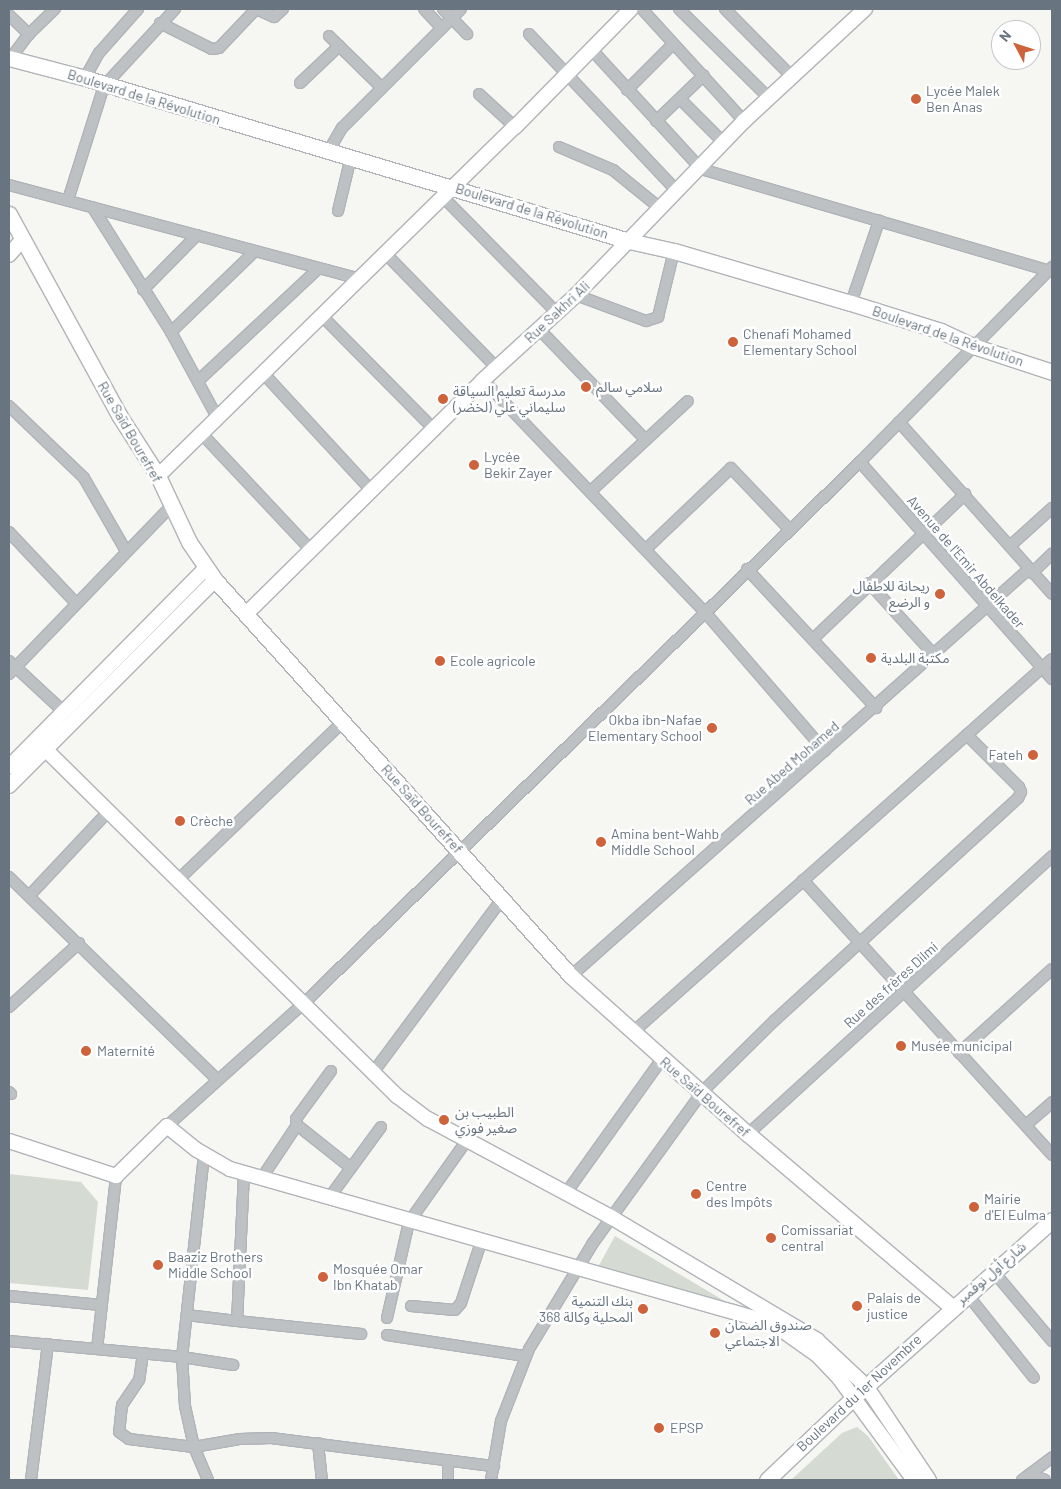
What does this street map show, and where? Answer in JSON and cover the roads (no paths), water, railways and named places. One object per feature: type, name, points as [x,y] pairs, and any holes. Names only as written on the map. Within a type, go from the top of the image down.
[{"type":"main road","points":[[158,476],[515,127],[631,9]]},
{"type":"main road","name":"Rue Sakhri Ali","points":[[246,614],[484,380],[576,295],[677,190],[701,169],[723,142],[744,121],[793,78],[865,9]]},
{"type":"main road","name":"Boulevard de la Révolution","points":[[9,58],[85,78],[104,86],[328,152],[351,157],[447,192],[629,241],[674,251],[942,331],[976,347],[1052,372]]},
{"type":"main road","name":"Rue Saïd Bourefref","points":[[9,214],[119,415],[158,476],[170,507],[210,574],[571,976],[632,1033],[703,1091],[748,1134],[952,1307]]},
{"type":"main road","points":[[9,255],[22,240]]},
{"type":"main road","points":[[9,767],[64,712],[210,574]]},
{"type":"main road","points":[[9,786],[46,750],[210,574]]},
{"type":"main road","points":[[46,750],[372,1074],[428,1119],[611,1217],[818,1340],[866,1386],[920,1478]]},
{"type":"main road","points":[[9,1140],[116,1176],[167,1126],[204,1155],[244,1174],[577,1270],[717,1306],[776,1326],[818,1355],[920,1478]]},
{"type":"main road","name":"شارع أول نوفمبر","points":[[952,1307],[1052,1220]]},
{"type":"main road","name":"Boulevard du 1er Novembre","points":[[767,1480],[952,1307]]},
{"type":"street","points":[[9,58],[29,34],[55,9]]},
{"type":"street","points":[[85,78],[99,53],[138,9]]},
{"type":"street","points":[[68,200],[104,86],[160,23],[175,9]]},
{"type":"street","points":[[160,23],[212,49],[219,48],[256,9],[274,17],[283,9]]},
{"type":"street","points":[[424,9],[442,28]]},
{"type":"street","points":[[443,9],[467,34]]},
{"type":"street","points":[[328,152],[342,128],[461,9]]},
{"type":"street","points":[[642,9],[744,121]]},
{"type":"street","points":[[679,9],[770,99]]},
{"type":"street","points":[[725,9],[793,78]]},
{"type":"street","points":[[9,15],[29,34]]},
{"type":"street","points":[[529,34],[565,75],[677,190]]},
{"type":"street","points":[[329,36],[381,87]]},
{"type":"street","points":[[627,90],[673,44]]},
{"type":"street","points":[[300,84],[339,46]]},
{"type":"street","points":[[167,1126],[302,1005],[460,852],[747,569],[860,462],[898,422],[976,347],[1050,269],[701,169],[592,50]]},
{"type":"street","points":[[656,121],[704,75]]},
{"type":"street","points":[[479,94],[515,127]]},
{"type":"street","points":[[680,99],[723,142]]},
{"type":"street","points":[[559,147],[613,170],[660,208]]},
{"type":"street","points":[[338,211],[351,157]]},
{"type":"street","points":[[9,185],[198,235],[317,270],[360,279]]},
{"type":"street","points":[[447,192],[556,312]]},
{"type":"street","points":[[93,208],[199,380],[217,417]]},
{"type":"street","points":[[851,304],[880,221]]},
{"type":"street","points":[[143,290],[198,235]]},
{"type":"street","points":[[576,295],[646,321],[658,317],[674,251]]},
{"type":"street","points":[[170,332],[254,252]]},
{"type":"street","points":[[386,254],[497,368]]},
{"type":"street","points":[[199,380],[317,270]]},
{"type":"street","points":[[322,316],[435,430]]},
{"type":"street","points":[[539,328],[646,440]]},
{"type":"street","points":[[264,373],[372,491]]},
{"type":"street","points":[[484,380],[704,611],[826,751]]},
{"type":"street","points":[[591,491],[688,401]]},
{"type":"street","points":[[9,408],[84,478],[126,551]]},
{"type":"street","points":[[898,422],[965,494],[1052,594]]},
{"type":"street","points":[[202,434],[312,551]]},
{"type":"street","name":"Avenue de l'Emir Abdelkader","points":[[860,462],[987,608],[1052,679]]},
{"type":"street","points":[[646,549],[731,468],[790,529]]},
{"type":"street","points":[[814,638],[869,583],[965,494]]},
{"type":"street","points":[[64,712],[11,668],[170,507]]},
{"type":"street","points":[[1010,546],[1052,508]]},
{"type":"street","points":[[9,532],[76,603]]},
{"type":"street","name":"Rue Abed Mohamed","points":[[571,976],[987,608],[1052,554]]},
{"type":"street","points":[[747,569],[814,638],[876,708]]},
{"type":"street","points":[[869,583],[934,655]]},
{"type":"street","points":[[632,1033],[1052,659]]},
{"type":"street","points":[[177,881],[343,722]]},
{"type":"street","points":[[491,1480],[501,1420],[525,1356],[611,1217],[703,1091],[1021,792],[967,735]]},
{"type":"street","points":[[29,896],[108,812]]},
{"type":"street","name":"Rue des frères Dilmi","points":[[748,1134],[1052,856]]},
{"type":"street","points":[[9,877],[218,1080]]},
{"type":"street","points":[[802,880],[1026,1124],[1052,1155]]},
{"type":"street","points":[[372,1074],[502,899]]},
{"type":"street","points":[[9,1007],[79,943]]},
{"type":"street","points":[[959,1053],[1052,969]]},
{"type":"street","points":[[566,1193],[662,1059]]},
{"type":"street","points":[[331,1071],[296,1119],[297,1125],[352,1168]]},
{"type":"street","points":[[1026,1124],[1052,1102]]},
{"type":"street","points":[[261,1179],[297,1125]]},
{"type":"street","points":[[329,1198],[381,1127]]},
{"type":"street","points":[[387,1318],[409,1222],[467,1140]]},
{"type":"street","points":[[204,1155],[182,1357],[185,1406],[194,1447],[208,1480]]},
{"type":"street","points":[[237,1321],[244,1174]]},
{"type":"street","points":[[97,1349],[116,1176]]},
{"type":"street","points":[[411,1306],[455,1310],[461,1303],[481,1242]]},
{"type":"street","points":[[993,1271],[1052,1341]]},
{"type":"street","points":[[968,1294],[1034,1378]]},
{"type":"street","points":[[9,1296],[101,1305]]},
{"type":"street","points":[[187,1315],[362,1334]]},
{"type":"street","points":[[387,1335],[525,1356]]},
{"type":"street","points":[[9,1340],[182,1357],[233,1365]]},
{"type":"street","points":[[31,1480],[48,1344]]},
{"type":"street","points":[[144,1353],[139,1380],[122,1405],[119,1432],[129,1439],[194,1447],[240,1439],[271,1438],[494,1466]]},
{"type":"street","points":[[318,1443],[322,1480]]},
{"type":"street","points":[[1026,1477],[1052,1457]]},
{"type":"street","points":[[448,1460],[448,1480]]},
{"type":"street","points":[[1026,1477],[1045,1480]]},
{"type":"place","name":"Lycée Malek Ben Anas","points":[[916,99]]},
{"type":"place","name":"Chenafi Mohamed Elementary School","points":[[733,342]]},
{"type":"place","name":"سلامي سالم","points":[[586,387]]},
{"type":"place","name":"مدرسة تعليم السياقة سليماني علي (لخضر)","points":[[443,399]]},
{"type":"place","name":"Lycée Bekir Zayer","points":[[474,465]]},
{"type":"place","name":"ريحانة للاطفال و الرضع","points":[[940,594]]},
{"type":"place","name":"مكتبة البلدية","points":[[871,658]]},
{"type":"place","name":"Ecole agricole","points":[[440,661]]},
{"type":"place","name":"Okba ibn-Nafae Elementary School","points":[[712,728]]},
{"type":"place","name":"Fateh","points":[[1033,755]]},
{"type":"place","name":"Crèche","points":[[180,821]]},
{"type":"place","name":"Amina bent-Wahb Middle School","points":[[601,842]]},
{"type":"place","name":"Musée municipal","points":[[901,1046]]},
{"type":"place","name":"Maternité","points":[[86,1051]]},
{"type":"place","name":"الطبيب بن صغير فوزي","points":[[444,1120]]},
{"type":"place","name":"Centre des Impôts","points":[[696,1194]]},
{"type":"place","name":"Mairie d'El Eulma","points":[[974,1207]]},
{"type":"place","name":"Comissariat central","points":[[771,1238]]},
{"type":"place","name":"Baaziz Brothers Middle School","points":[[158,1265]]},
{"type":"place","name":"Mosquée Omar Ibn Khatab","points":[[323,1277]]},
{"type":"place","name":"Palais de justice","points":[[857,1306]]},
{"type":"place","name":"بنك التنمية المحلية وكالة 368","points":[[643,1309]]},
{"type":"place","name":"صندوق الضمان الاجتماعي","points":[[715,1333]]},
{"type":"place","name":"EPSP","points":[[659,1428]]}]
